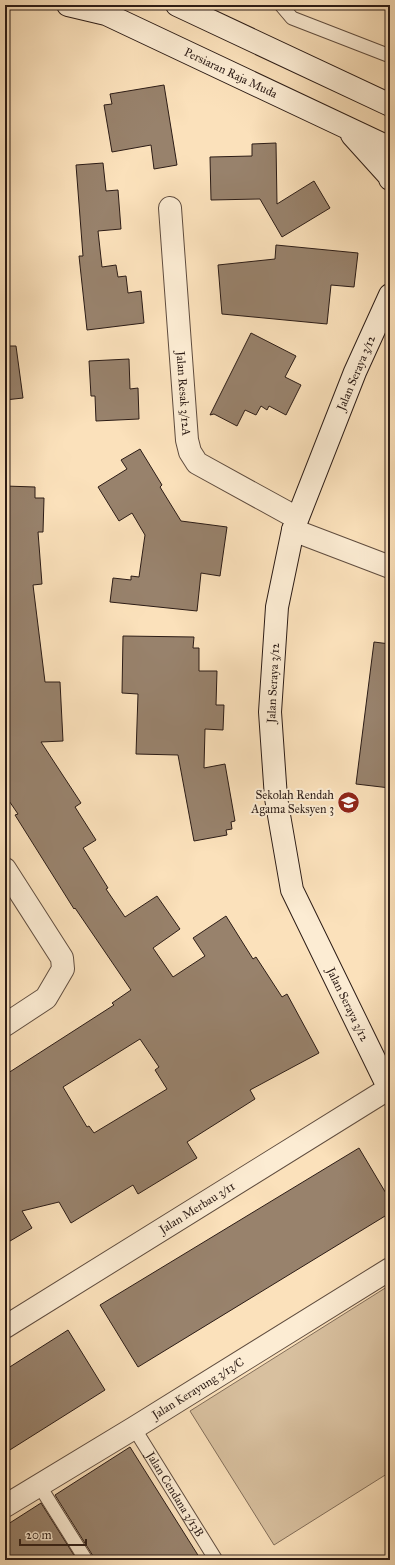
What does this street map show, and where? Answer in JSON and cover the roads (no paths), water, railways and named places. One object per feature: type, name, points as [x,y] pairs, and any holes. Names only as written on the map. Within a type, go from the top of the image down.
[{"type":"street","name":"Persiaran Raja Muda","points":[[68,5],[106,14],[390,148]]},
{"type":"street","points":[[183,6],[390,105]]},
{"type":"street","points":[[344,126],[389,176],[390,179]]},
{"type":"street","name":"Jalan Resak 3/12A","points":[[170,208],[187,440],[190,452],[197,463],[295,524],[390,567]]},
{"type":"street","name":"Jalan Seraya 3/12","points":[[389,1090],[292,890],[276,798],[270,712],[277,607],[295,524],[355,372],[390,295]]},
{"type":"street","points":[[5,869],[62,958],[62,969],[46,998],[5,1025]]},
{"type":"street","name":"Jalan Merbau 3/11","points":[[5,1327],[389,1090]]},
{"type":"street","name":"Jalan Kerayung 3/13/C","points":[[5,1506],[134,1428],[390,1269]]},
{"type":"lane","points":[[281,5],[292,18],[390,56]]},
{"type":"lane","name":"Jalan Cendana 3/13B","points":[[134,1428],[216,1560]]},
{"type":"lane","points":[[39,1486],[86,1560]]},
{"type":"place","name":"Sekolah Rendah Agama Seksyen 3","points":[[349,802]]}]
